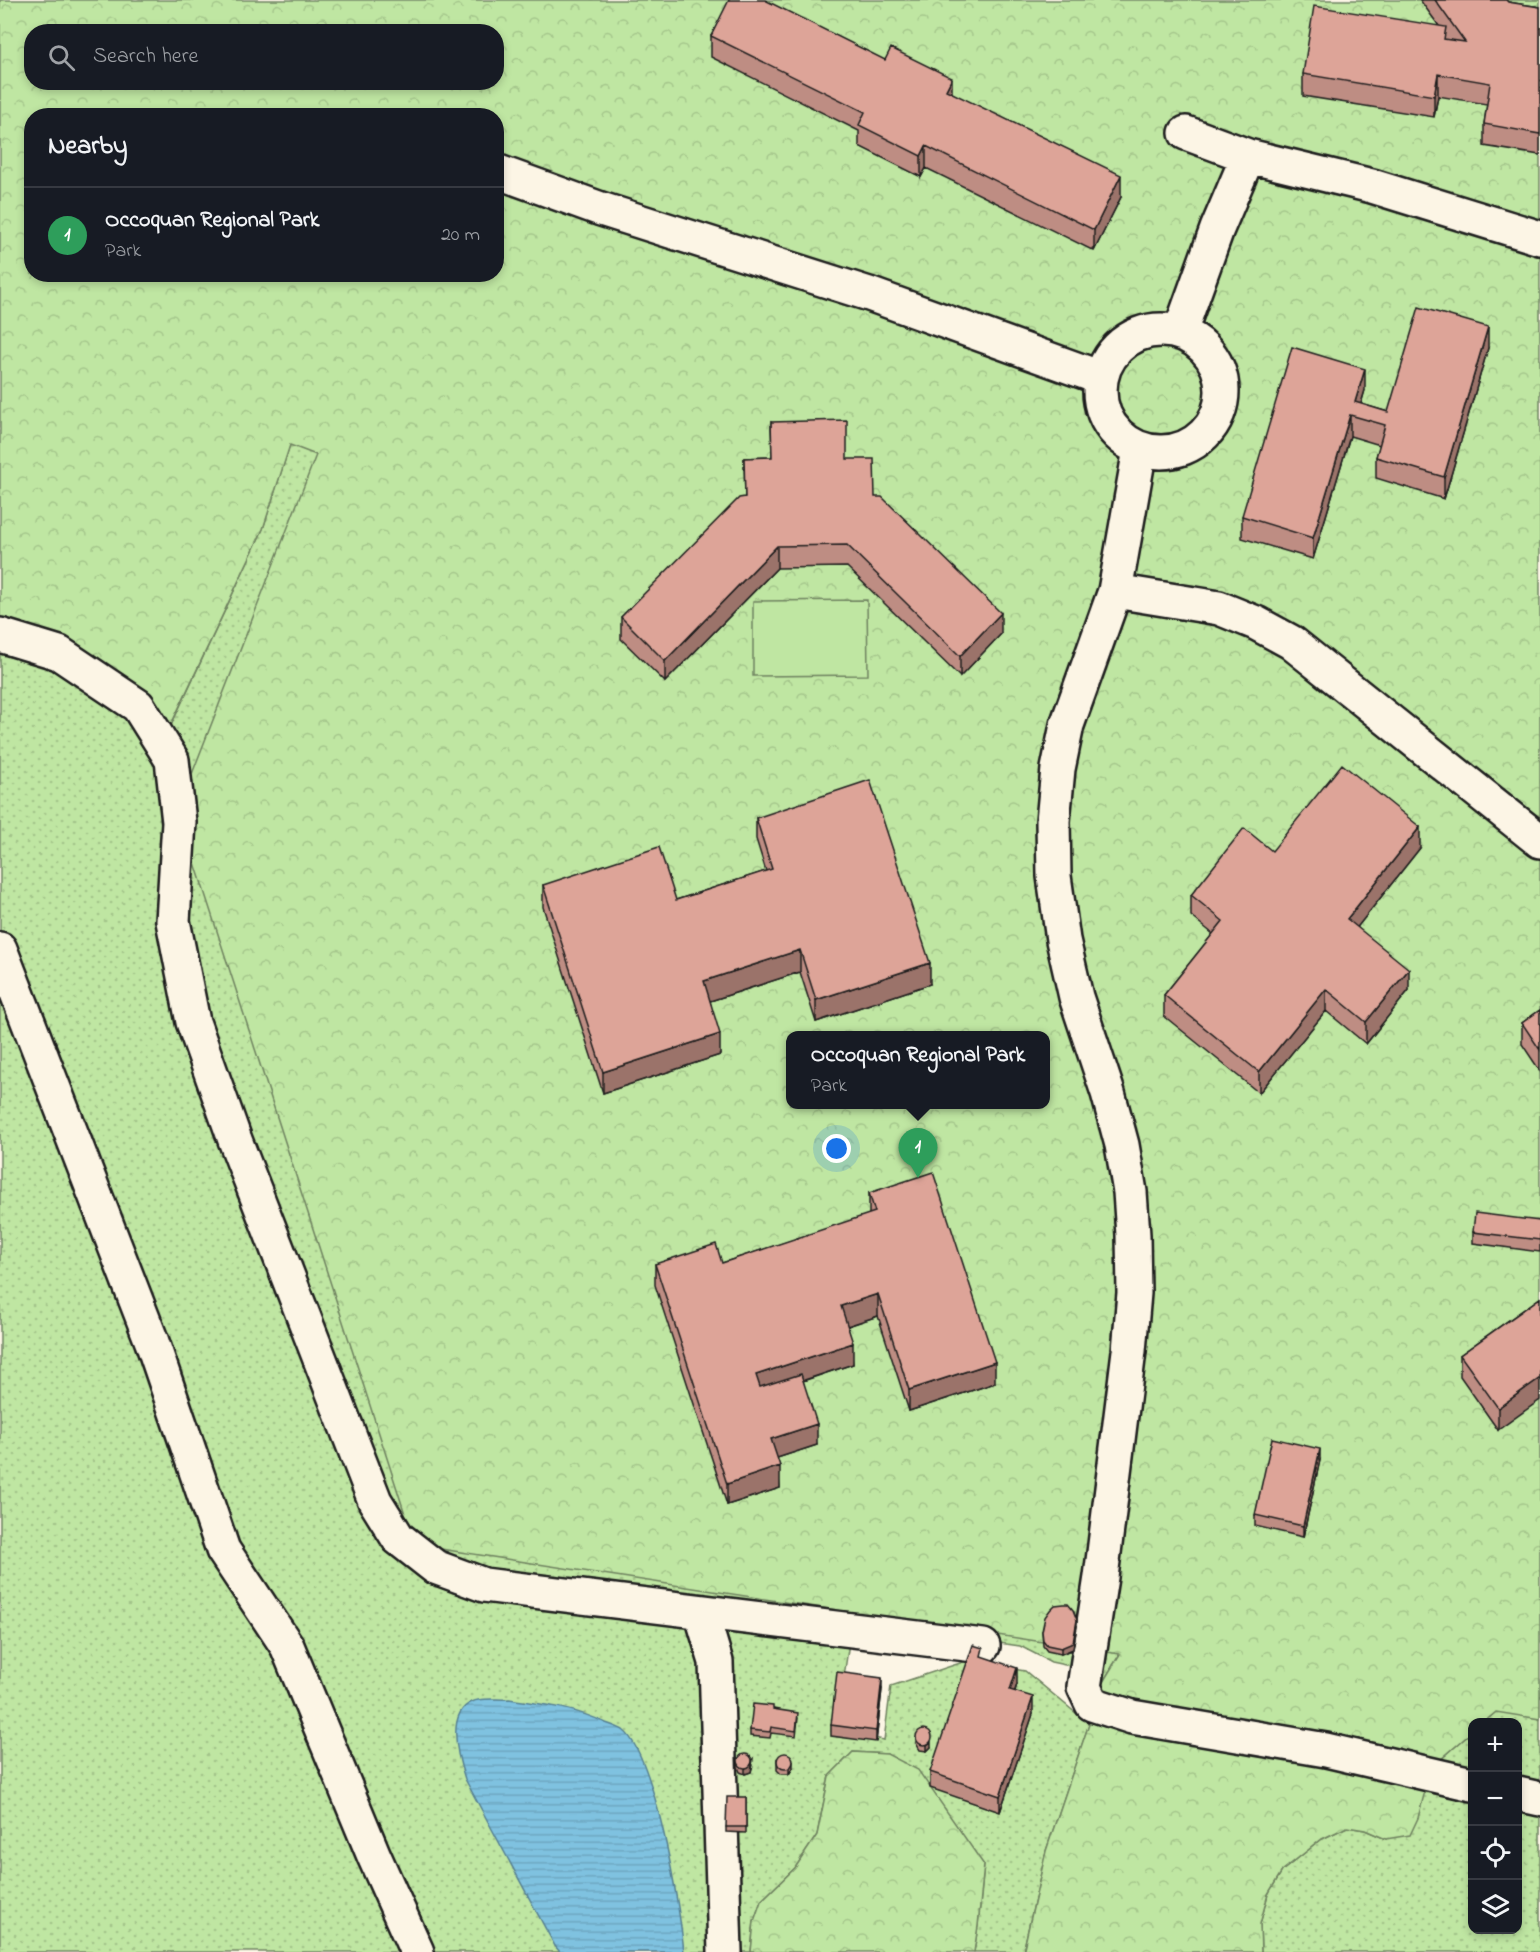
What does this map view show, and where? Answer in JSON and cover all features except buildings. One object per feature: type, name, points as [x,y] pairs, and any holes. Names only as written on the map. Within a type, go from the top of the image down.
[{"type":"lane","points":[[1186,133],[1248,156],[1372,186],[1540,237]]},
{"type":"lane","points":[[1179,332],[1217,229],[1248,156]]},
{"type":"lane","points":[[504,174],[601,209],[869,294],[1101,378]]},
{"type":"lane","points":[[1159,329],[1179,332],[1197,341],[1211,355],[1220,372],[1223,392],[1220,411],[1211,429],[1197,442],[1179,450],[1159,453],[1140,449],[1124,441],[1112,428],[1104,413],[1100,396],[1101,378],[1109,359],[1122,344],[1139,334],[1159,329]]},
{"type":"lane","points":[[1140,449],[1115,591],[1067,725],[1058,770],[1053,821],[1054,876],[1063,940],[1076,997],[1108,1093],[1122,1145],[1133,1235],[1134,1293],[1129,1351],[1101,1577],[1084,1687],[1092,1704],[1132,1717],[1326,1750],[1468,1783]]},
{"type":"lane","points":[[1115,591],[1219,608],[1256,622],[1291,642],[1540,841]]},
{"type":"lane","points":[[0,634],[59,653],[138,706],[172,760],[179,822],[173,921],[194,1022],[235,1140],[375,1501],[398,1538],[435,1567],[484,1585],[983,1646]]},
{"type":"lane","points":[[0,949],[152,1342],[223,1550],[287,1646],[374,1856],[417,1952]]},
{"type":"lane","points":[[701,1612],[716,1662],[725,1952]]},
{"type":"lane","points":[[1522,1795],[1540,1799]]},
{"type":"green space","points":[[0,0],[1540,0],[1540,1719],[1496,1712],[1489,1718],[1468,1718],[1468,1736],[1431,1768],[1418,1818],[1410,1835],[1386,1839],[1365,1830],[1347,1827],[1322,1839],[1282,1871],[1268,1894],[1260,1924],[1261,1952],[1023,1952],[1046,1851],[1103,1682],[1120,1654],[415,1545],[178,810],[316,455],[290,445],[263,529],[168,731],[0,624]]},
{"type":"green space","points":[[1540,0],[1120,1654],[1103,1682],[1070,1666],[1051,1662],[1020,1646],[852,1622],[836,1731],[884,1740],[891,1686],[966,1661],[1025,1671],[1089,1724],[1046,1851],[1023,1952],[974,1952],[984,1865],[887,1754],[853,1752],[829,1776],[817,1835],[795,1868],[761,1901],[754,1921],[751,1952],[0,1952],[0,624],[169,730],[263,529],[290,444],[486,282],[504,282],[504,108],[496,108],[496,90],[504,90],[504,81]]},
{"type":"green space","points":[[867,600],[868,675],[753,676],[753,601]]},
{"type":"green space","points":[[1540,1691],[1540,1952],[1261,1952],[1260,1924],[1268,1894],[1282,1871],[1322,1839],[1347,1827],[1365,1830],[1386,1839],[1431,1768],[1468,1736],[1468,1934],[1522,1934],[1522,1718],[1489,1718],[1514,1697]]},
{"type":"green space","points":[[853,1752],[887,1754],[918,1770],[984,1865],[974,1952],[751,1952],[754,1921],[761,1901],[795,1868],[817,1835],[829,1776]]},
{"type":"water","points":[[509,1699],[558,1707],[594,1718],[623,1730],[635,1745],[645,1769],[664,1834],[684,1952],[560,1952],[555,1946],[465,1779],[459,1760],[456,1726],[464,1708],[480,1700]]},
{"type":"place","name":"Occoquan Regional Park","points":[[918,1178]]}]
